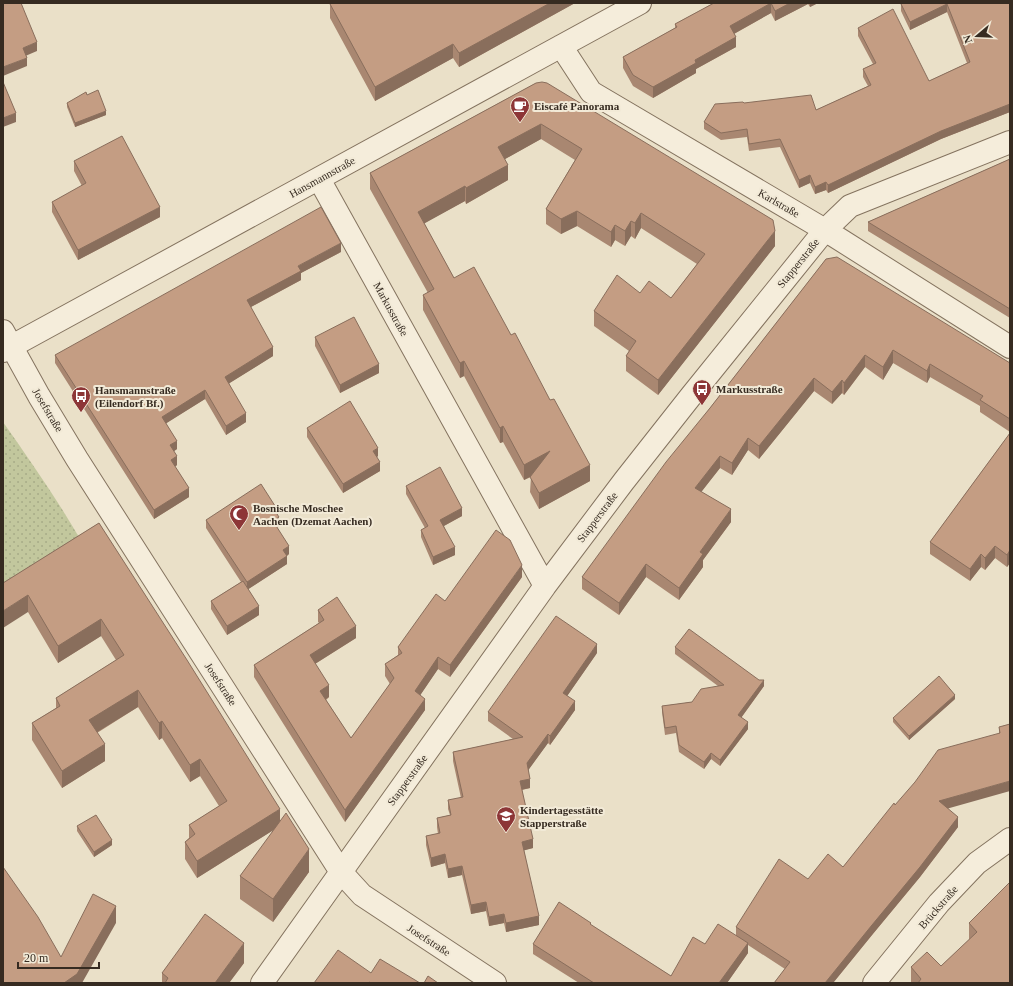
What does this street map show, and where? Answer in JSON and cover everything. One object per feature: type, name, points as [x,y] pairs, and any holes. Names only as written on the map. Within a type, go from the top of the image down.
[{"type":"street","name":"Hansmannstraße","points":[[6,343],[319,179],[640,3]]},
{"type":"street","name":"Karlstraße","points":[[561,46],[591,92],[825,230],[1010,347]]},
{"type":"street","name":"Stapperstraße","points":[[262,983],[545,586],[653,445],[825,230],[850,206],[1010,142]]},
{"type":"street","name":"Markusstraße","points":[[319,179],[545,586]]},
{"type":"street","name":"Josefstraße","points":[[6,343],[77,459],[341,872],[362,895],[495,983]]},
{"type":"street","name":"Brückstraße","points":[[874,983],[939,903],[977,862],[1010,840]]},
{"type":"green space","points":[[3,422],[55,497],[83,544],[3,594]]},
{"type":"building","points":[[3,3],[21,3],[37,42],[23,48],[27,58],[3,67]]},
{"type":"building","points":[[550,3],[459,53],[453,44],[375,87],[330,4]]},
{"type":"building","points":[[714,3],[771,3],[730,26],[736,37],[695,60],[696,63],[653,87],[633,75],[623,57],[677,27],[675,24]]},
{"type":"building","points":[[771,3],[790,3],[775,11]]},
{"type":"building","points":[[1010,3],[1010,104],[941,131],[828,185],[826,182],[815,187],[810,175],[799,180],[780,139],[749,144],[747,129],[721,133],[704,122],[715,104],[744,103],[811,95],[816,110],[871,85],[863,69],[876,63],[858,28],[893,9],[929,81],[970,62],[947,4],[910,22],[901,4]]},
{"type":"building","points":[[3,82],[16,113],[3,118]]},
{"type":"building","points":[[536,83],[547,83],[773,220],[775,231],[658,380],[626,356],[636,341],[594,311],[617,275],[640,293],[649,281],[671,298],[705,254],[641,213],[635,223],[631,221],[625,231],[615,225],[611,232],[577,211],[561,219],[546,209],[582,149],[541,124],[498,147],[508,165],[466,188],[465,186],[418,212],[454,278],[474,267],[511,335],[515,333],[550,400],[554,399],[590,465],[539,493],[530,477],[550,451],[524,465],[503,426],[500,428],[464,361],[460,363],[423,295],[434,289],[370,173]]},
{"type":"building","points":[[98,90],[106,111],[75,123],[67,103],[86,92],[87,95]]},
{"type":"building","points":[[122,136],[160,207],[78,250],[52,202],[86,183],[74,161]]},
{"type":"building","points":[[1010,159],[1010,309],[868,222]]},
{"type":"building","points":[[321,207],[341,243],[298,266],[301,271],[247,300],[273,347],[225,377],[246,413],[226,426],[205,390],[162,417],[177,441],[170,445],[177,456],[171,460],[189,488],[154,510],[55,355]]},
{"type":"building","points":[[837,257],[1010,363],[1010,419],[980,400],[983,396],[930,364],[927,371],[893,350],[883,367],[865,355],[844,383],[842,380],[832,392],[814,378],[759,446],[748,438],[732,463],[720,456],[695,488],[731,509],[700,552],[703,554],[679,588],[646,564],[619,603],[582,577],[666,462],[826,259]]},
{"type":"building","points":[[354,317],[379,364],[340,385],[315,337]]},
{"type":"building","points":[[350,401],[378,448],[373,451],[380,462],[343,484],[307,428]]},
{"type":"building","points":[[1010,433],[1010,550],[1007,555],[995,546],[985,558],[981,554],[970,569],[930,542]]},
{"type":"building","points":[[440,467],[462,508],[440,520],[455,547],[433,557],[421,530],[428,526],[406,486]]},
{"type":"building","points":[[261,484],[277,509],[275,511],[279,517],[273,521],[289,546],[283,550],[287,556],[247,582],[206,520]]},
{"type":"building","points":[[99,523],[280,809],[197,861],[185,842],[195,834],[189,825],[227,801],[200,759],[190,765],[162,721],[159,723],[138,690],[89,720],[105,744],[62,771],[32,723],[60,706],[56,698],[124,655],[101,619],[58,646],[28,595],[3,611],[3,583]]},
{"type":"building","points":[[496,530],[510,540],[522,565],[450,665],[438,657],[415,691],[425,699],[345,810],[254,665],[324,620],[318,610],[337,597],[356,626],[310,655],[329,685],[320,691],[351,738],[394,678],[385,664],[402,653],[398,647],[436,594],[445,601]]},
{"type":"building","points":[[243,581],[259,606],[227,626],[211,601]]},
{"type":"building","points":[[556,616],[597,644],[563,693],[575,701],[550,736],[548,734],[527,763],[530,779],[520,781],[533,839],[522,842],[539,916],[506,923],[504,914],[489,917],[486,902],[471,905],[462,866],[448,869],[445,854],[431,858],[426,836],[440,833],[437,818],[451,815],[448,800],[463,797],[453,752],[523,737],[488,712]]},
{"type":"building","points":[[689,629],[759,680],[764,680],[738,715],[748,722],[720,760],[711,753],[704,762],[679,745],[676,726],[665,728],[662,706],[692,702],[701,689],[724,685],[675,647]]},
{"type":"building","points":[[939,676],[955,695],[909,736],[893,718]]},
{"type":"building","points":[[1010,724],[1010,781],[939,801],[958,817],[920,867],[825,983],[774,983],[790,962],[736,927],[779,859],[808,879],[828,854],[843,867],[894,803],[895,805],[915,782],[938,750],[1000,733],[999,727]]},
{"type":"building","points":[[286,813],[309,849],[273,899],[240,876]]},
{"type":"building","points":[[96,815],[112,840],[94,852],[77,826]]},
{"type":"building","points":[[3,867],[38,917],[61,957],[93,894],[116,906],[77,974],[64,983],[3,983]]},
{"type":"building","points":[[1010,882],[1010,983],[918,983],[921,979],[911,967],[927,952],[941,966],[977,932],[969,923]]},
{"type":"building","points":[[559,902],[591,923],[590,924],[671,976],[693,937],[705,944],[718,924],[748,943],[719,983],[594,983],[533,944]]},
{"type":"building","points":[[205,914],[244,943],[215,983],[165,983],[168,978],[162,973]]},
{"type":"building","points":[[338,950],[371,973],[380,959],[420,983],[314,983]]},
{"type":"building","points":[[428,976],[438,983],[424,983]]},
{"type":"place","name":"Eiscafé Panorama","points":[[520,123]]},
{"type":"place","name":"Markusstraße","points":[[702,406]]},
{"type":"place","name":"Hansmannstraße (Eilendorf Bf.)","points":[[81,413]]},
{"type":"place","name":"Bosnische Moschee Aachen (Dzemat Aachen)","points":[[239,531]]},
{"type":"place","name":"Kindertagesstätte Stapperstraße","points":[[506,833]]}]
